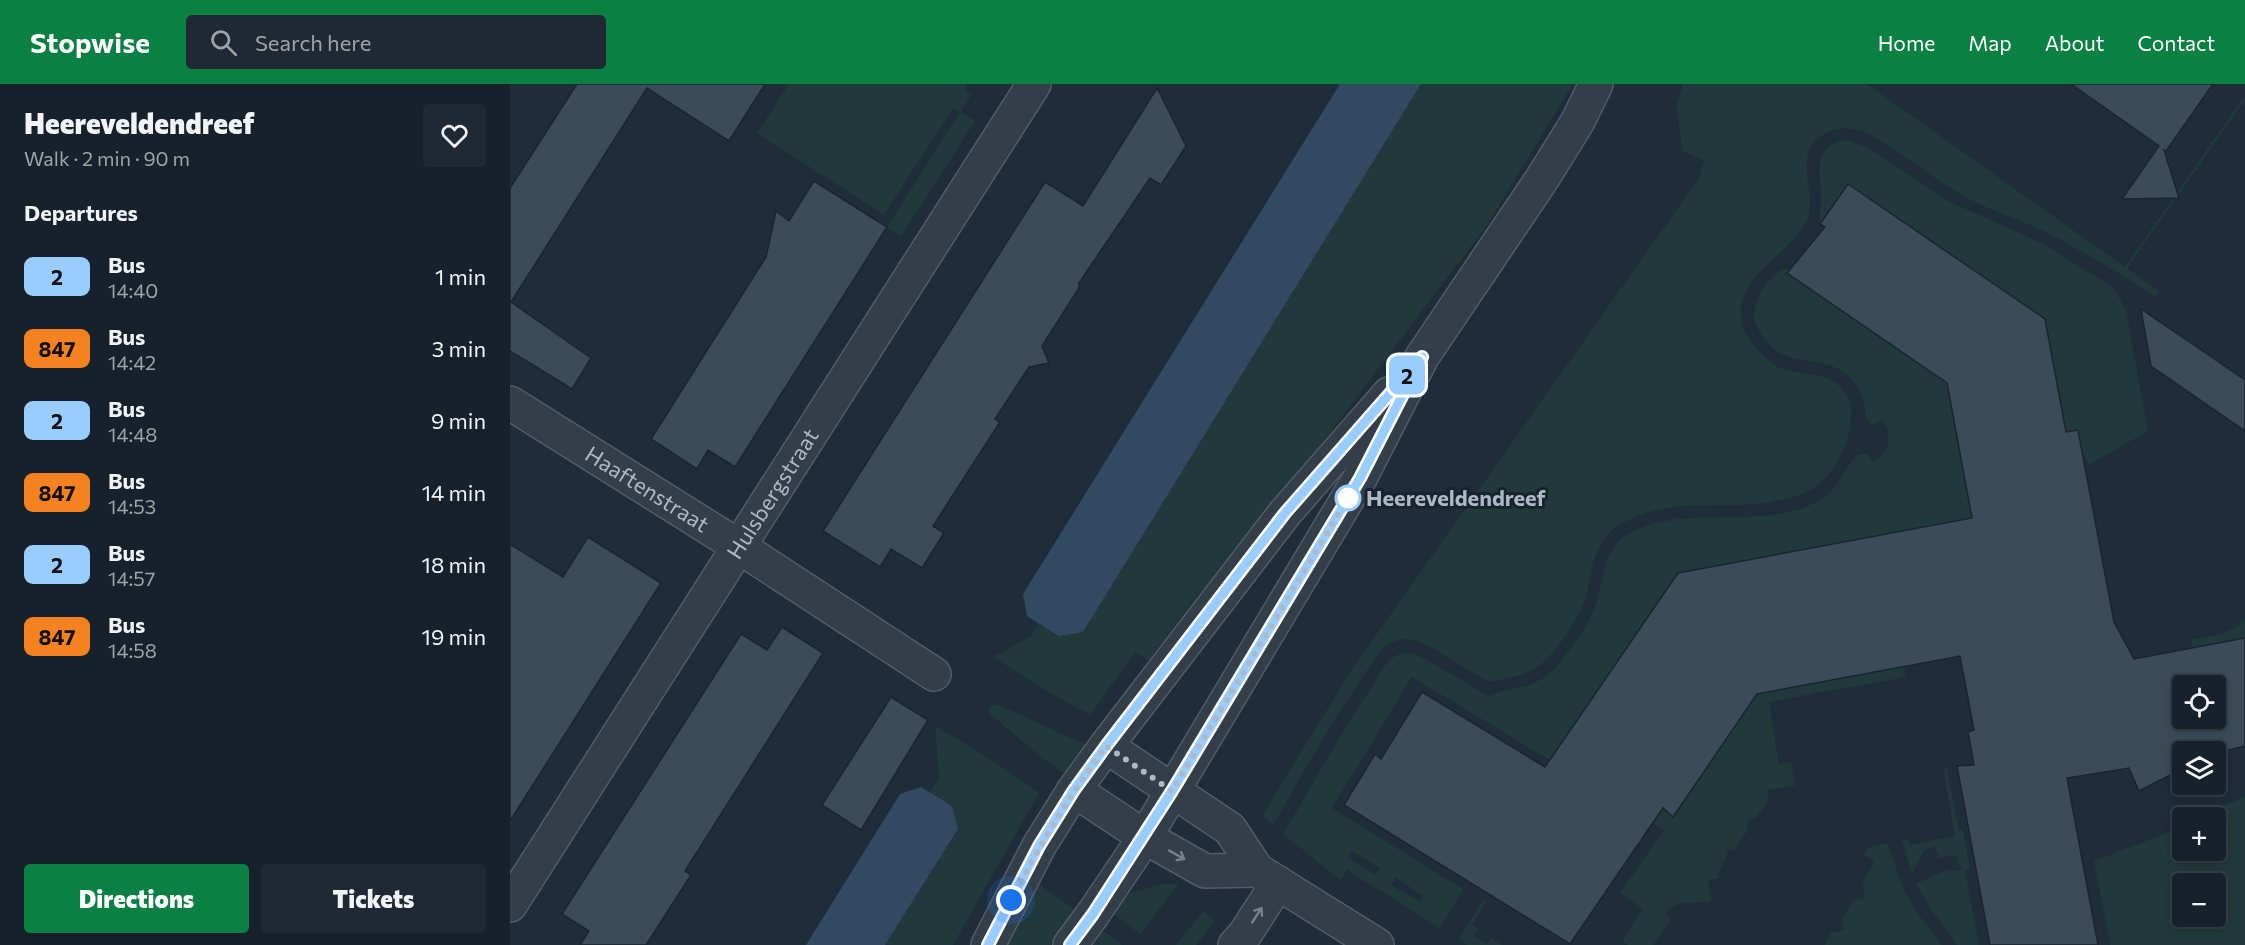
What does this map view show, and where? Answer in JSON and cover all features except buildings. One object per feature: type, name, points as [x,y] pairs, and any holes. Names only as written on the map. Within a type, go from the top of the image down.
[{"type":"street","name":"Hulsbergstraat","points":[[510,906],[1034,84]]},
{"type":"street","points":[[1070,945],[1145,837],[1360,478],[1422,357],[1542,179],[1578,121],[1596,84]]},
{"type":"street","points":[[988,945],[1039,846],[1074,790],[1106,746],[1285,513],[1422,357]]},
{"type":"street","name":"Haaftenstraat","points":[[510,403],[738,546],[934,674]]},
{"type":"street","points":[[1106,746],[1230,829],[1267,876],[1377,945]]},
{"type":"street","points":[[1074,790],[1145,837],[1204,871],[1267,876]]},
{"type":"street","points":[[1235,945],[1245,934],[1267,876]]},
{"type":"green space","points":[[789,84],[968,84],[965,90],[971,95],[961,112],[975,121],[901,237],[887,227],[960,112],[953,108],[884,215],[757,133]]},
{"type":"green space","points":[[1421,84],[1573,84],[1485,228],[1272,509],[1188,608],[1148,661],[1135,652],[1090,715],[993,657],[1031,636],[1039,624],[1034,618],[1056,633],[1083,632]]},
{"type":"green space","points":[[1683,84],[1867,84],[2125,267],[2245,95],[2245,100],[2127,268],[2159,291],[2155,297],[2056,237],[1960,194],[1872,135],[1846,129],[1834,130],[1822,135],[1813,144],[1808,154],[1810,204],[1805,224],[1789,245],[1751,283],[1741,307],[1741,321],[1752,343],[1772,363],[1785,370],[1823,377],[1837,384],[1846,393],[1850,404],[1850,430],[1834,467],[1821,482],[1804,493],[1785,500],[1743,505],[1670,507],[1638,516],[1617,526],[1600,545],[1587,595],[1573,624],[1552,654],[1526,673],[1489,682],[1414,640],[1405,639],[1388,645],[1379,652],[1331,725],[1273,825],[1262,816],[1350,672],[1699,178],[1704,160],[1683,152],[1676,108]]},
{"type":"green space","points":[[1846,140],[1867,147],[1950,202],[2042,243],[2113,287],[2126,310],[2148,431],[2089,465],[2077,442],[2068,444],[2045,319],[1848,184],[1820,224],[1819,171],[1822,155],[1835,143]]},
{"type":"green space","points":[[1789,269],[1787,273],[1947,383],[1974,531],[1561,767],[1412,677],[1332,808],[1463,889],[1440,928],[1347,870],[1340,880],[1283,834],[1388,661],[1402,654],[1418,655],[1489,696],[1528,685],[1549,674],[1581,633],[1595,607],[1612,549],[1627,535],[1649,525],[1673,520],[1698,517],[1749,517],[1799,509],[1828,494],[1859,454],[1867,454],[1873,462],[1883,454],[1888,444],[1886,426],[1883,420],[1872,424],[1866,419],[1861,394],[1851,378],[1824,364],[1791,358],[1780,353],[1770,346],[1759,331],[1754,315],[1757,302],[1765,285],[1778,273]],"holes":[[[1352,851],[1380,868],[1376,875],[1348,858]],[[1395,877],[1423,896],[1420,902],[1391,885]]]},
{"type":"green space","points":[[2245,621],[2245,638],[2193,647],[2191,639],[2220,634]]},
{"type":"green space","points":[[1894,665],[1894,669],[1904,667],[1906,677],[1769,702],[1779,764],[1791,762],[1796,785],[1767,790],[1769,800],[1756,818],[1747,820],[1748,830],[1735,848],[1727,850],[1719,878],[1708,881],[1712,901],[1680,904],[1669,909],[1665,914],[1671,919],[1653,945],[1628,945],[1622,941],[1643,909],[1620,893],[1664,830],[1653,823],[1750,683]]},
{"type":"green space","points":[[997,704],[1088,746],[1068,776],[1046,761],[989,713],[990,706]]},
{"type":"green space","points":[[935,725],[1039,793],[953,945],[885,945],[958,829],[947,804],[924,790],[930,792],[939,778]]},
{"type":"green space","points":[[1947,768],[1959,830],[1963,830],[1970,869],[1965,870],[1979,945],[1957,945],[1916,884],[1941,872],[1961,870],[1957,855],[1939,858],[1935,847],[1924,851],[1912,874],[1902,840],[1908,840],[1910,845],[1955,836],[1943,769]]},
{"type":"green space","points":[[2245,796],[2245,945],[2110,945],[2094,861],[2172,831],[2172,861],[2226,861],[2226,807],[2222,807]]},
{"type":"green space","points":[[1888,843],[1904,891],[1942,945],[1825,945],[1830,933],[1844,930],[1842,920],[1853,901],[1865,898],[1862,884],[1875,860],[1863,855],[1869,847]]},
{"type":"green space","points":[[1034,881],[1077,911],[1052,945],[1000,945]]},
{"type":"green space","points":[[1160,884],[1179,884],[1140,934],[1111,912],[1131,893]]},
{"type":"green space","points":[[1483,900],[1486,902],[1472,925],[1478,929],[1473,936],[1487,944],[1492,937],[1502,945],[1468,945],[1459,939]]},
{"type":"green space","points":[[1203,911],[1215,921],[1196,945],[1176,945]]},
{"type":"green space","points":[[1096,926],[1122,945],[1082,945]]},
{"type":"water","points":[[1340,84],[1421,84],[1083,632],[1059,636],[1027,616],[1023,594]]},
{"type":"water","points":[[921,787],[952,806],[958,829],[885,945],[806,945],[900,794]]},
{"type":"bus line","name":"2","points":[[988,945],[1039,846],[1074,790],[1106,746],[1285,513],[1422,357],[1360,478],[1145,837],[1070,945]]},
{"type":"place","name":"Heereveldendreef","points":[[1348,498]]},
{"type":"route","points":[[1011,900],[1039,846],[1074,790],[1106,746],[1172,791],[1348,498]]}]
